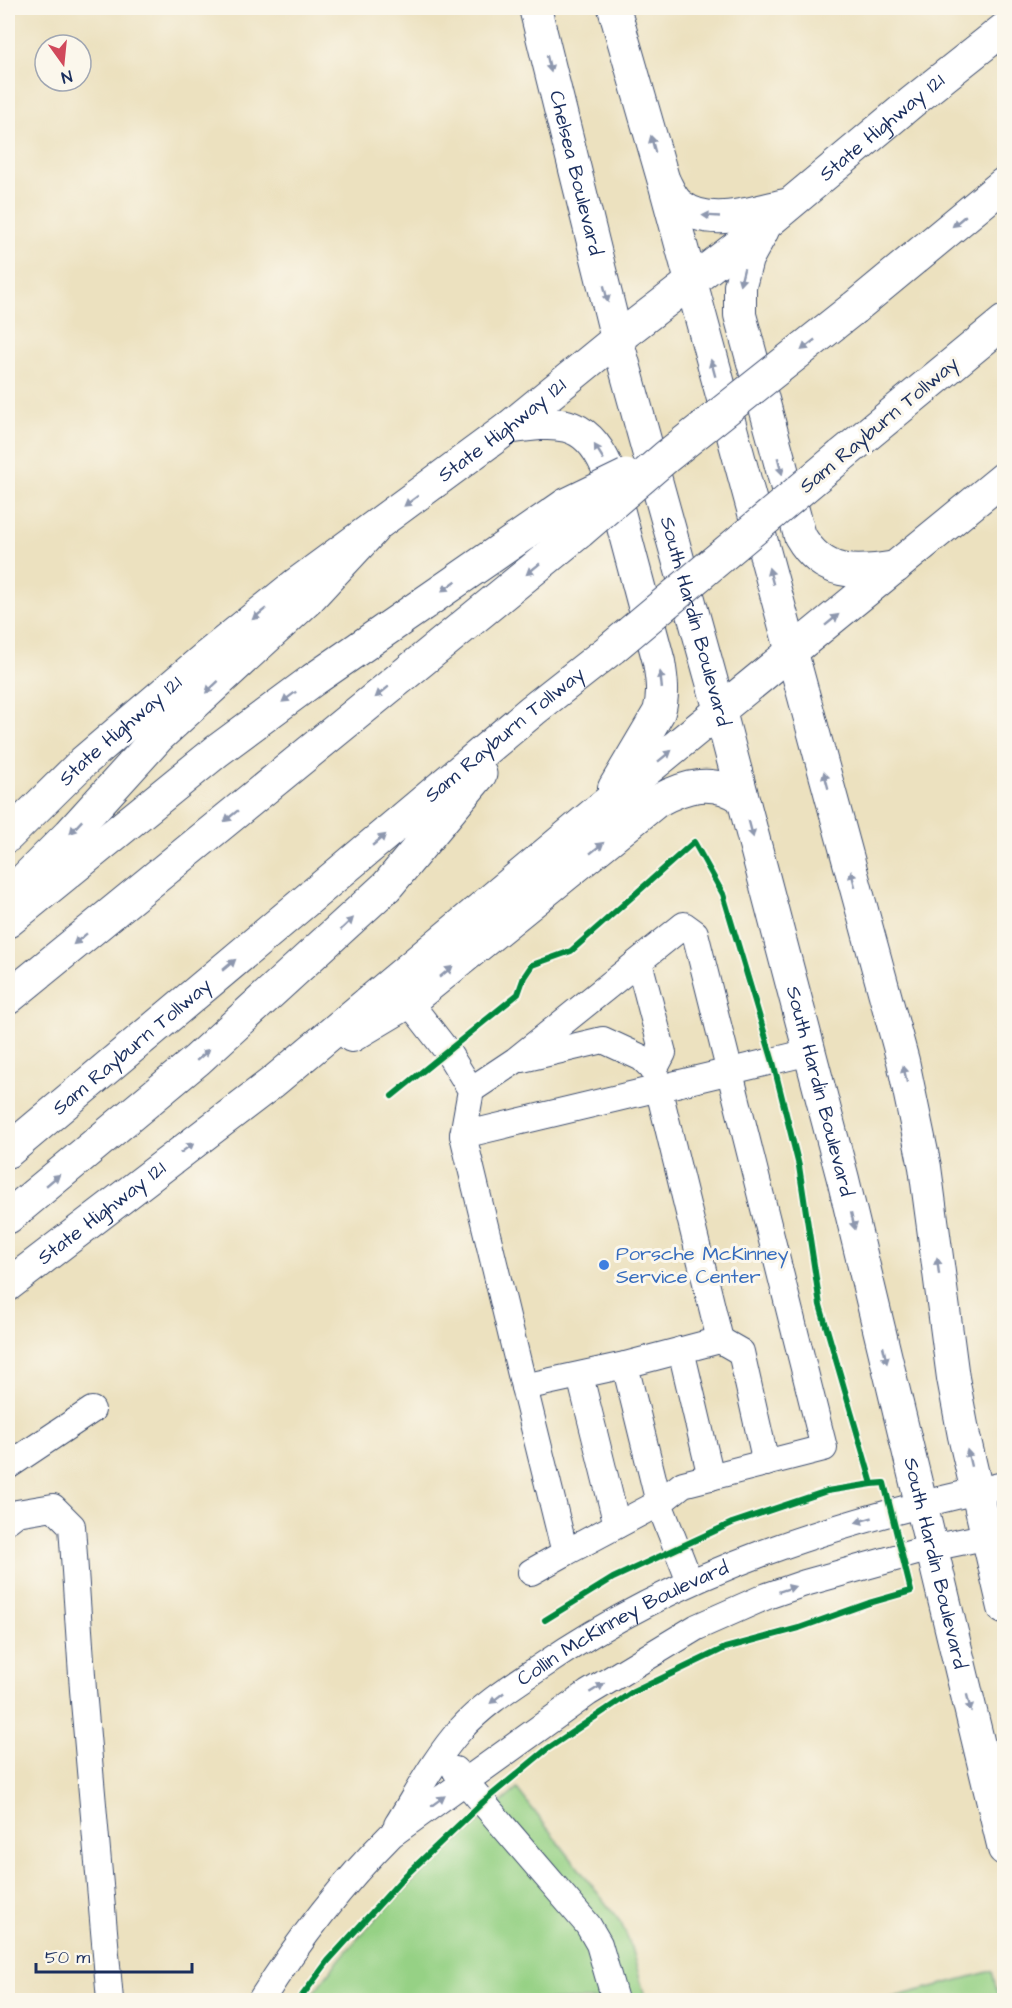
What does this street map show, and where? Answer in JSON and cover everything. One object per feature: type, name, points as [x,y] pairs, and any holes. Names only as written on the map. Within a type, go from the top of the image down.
[{"type":"highway","points":[[8,921],[217,752],[313,680],[666,457],[854,308],[1005,184]]},
{"type":"highway","name":"Sam Rayburn Tollway","points":[[8,1151],[533,710],[612,648],[1005,322]]},
{"type":"highway","points":[[8,998],[572,518]]},
{"type":"highway","points":[[8,896],[70,834],[159,736],[308,599],[374,529]]},
{"type":"highway","points":[[8,1217],[197,1060],[387,886],[533,710]]},
{"type":"main road","name":"Chelsea Boulevard","points":[[535,8],[616,339]]},
{"type":"main road","points":[[614,8],[664,182],[903,1061],[930,1208],[953,1378],[991,1488],[1005,1608]]},
{"type":"main road","name":"State Highway 121","points":[[8,836],[83,762],[206,657],[295,585],[508,428],[1005,29]]},
{"type":"main road","points":[[664,182],[680,206],[702,216],[777,214]]},
{"type":"main road","points":[[777,214],[747,260],[740,286],[740,315],[800,536],[807,548],[816,556],[826,564],[838,569],[867,572],[896,567]]},
{"type":"main road","name":"South Hardin Boulevard","points":[[616,339],[720,711],[843,1179],[1005,1849]]},
{"type":"main road","points":[[508,428],[540,423],[568,425],[578,430],[597,447],[607,467],[658,662],[663,687],[659,712],[603,806]]},
{"type":"main road","name":"State Highway 121","points":[[8,1285],[273,1082],[603,806],[1005,478]]},
{"type":"main road","points":[[273,1082],[409,1002],[657,801],[686,789],[715,785],[731,790],[742,798]]},
{"type":"street","points":[[471,1090],[516,1060],[684,925],[695,933],[824,1448],[683,1484],[659,1503],[531,1572]]},
{"type":"street","points":[[639,962],[663,1053],[656,1079]]},
{"type":"street","points":[[409,1002],[447,1051],[471,1090],[464,1135],[565,1553]]},
{"type":"street","points":[[516,1060],[603,1040],[642,1058],[656,1079],[720,1340],[741,1353],[766,1463]]},
{"type":"street","points":[[464,1135],[656,1079],[731,1072],[810,1052]]},
{"type":"street","points":[[524,1387],[580,1376],[720,1340]]},
{"type":"street","points":[[681,1350],[711,1477]]},
{"type":"street","points":[[625,1365],[659,1503],[690,1582]]},
{"type":"street","points":[[580,1376],[617,1526]]},
{"type":"street","points":[[8,1467],[92,1410]]},
{"type":"street","name":"Collin McKinney Boulevard","points":[[391,1835],[441,1754],[476,1714],[524,1678],[593,1634],[690,1582],[755,1555],[920,1503],[991,1488]]},
{"type":"street","points":[[8,1520],[17,1513],[53,1507],[72,1527],[84,1701],[110,2001]]},
{"type":"street","name":"Collin McKinney Boulevard","points":[[261,2001],[310,1927],[363,1862],[391,1835],[588,1693],[698,1627],[767,1596],[931,1548],[996,1535]]},
{"type":"street","points":[[441,1754],[588,1925],[599,1944],[615,2001]]},
{"type":"green space","points":[[517,1789],[621,1923],[630,1944],[646,2000],[308,2000],[354,1942],[406,1888]]},
{"type":"green space","points":[[992,1971],[999,2000],[883,2000]]},
{"type":"cycle path","points":[[299,2000],[328,1961],[405,1876],[483,1802],[547,1749],[631,1693],[725,1648],[799,1628],[911,1591],[884,1483],[872,1484],[820,1305],[799,1166],[773,1062],[723,894],[694,842],[571,951],[532,965],[524,977],[518,994],[392,1096]]},
{"type":"cycle path","points":[[545,1620],[613,1578],[732,1523],[827,1491],[872,1484]]},
{"type":"place","name":"Porsche McKinney Service Center","points":[[604,1265]]}]
